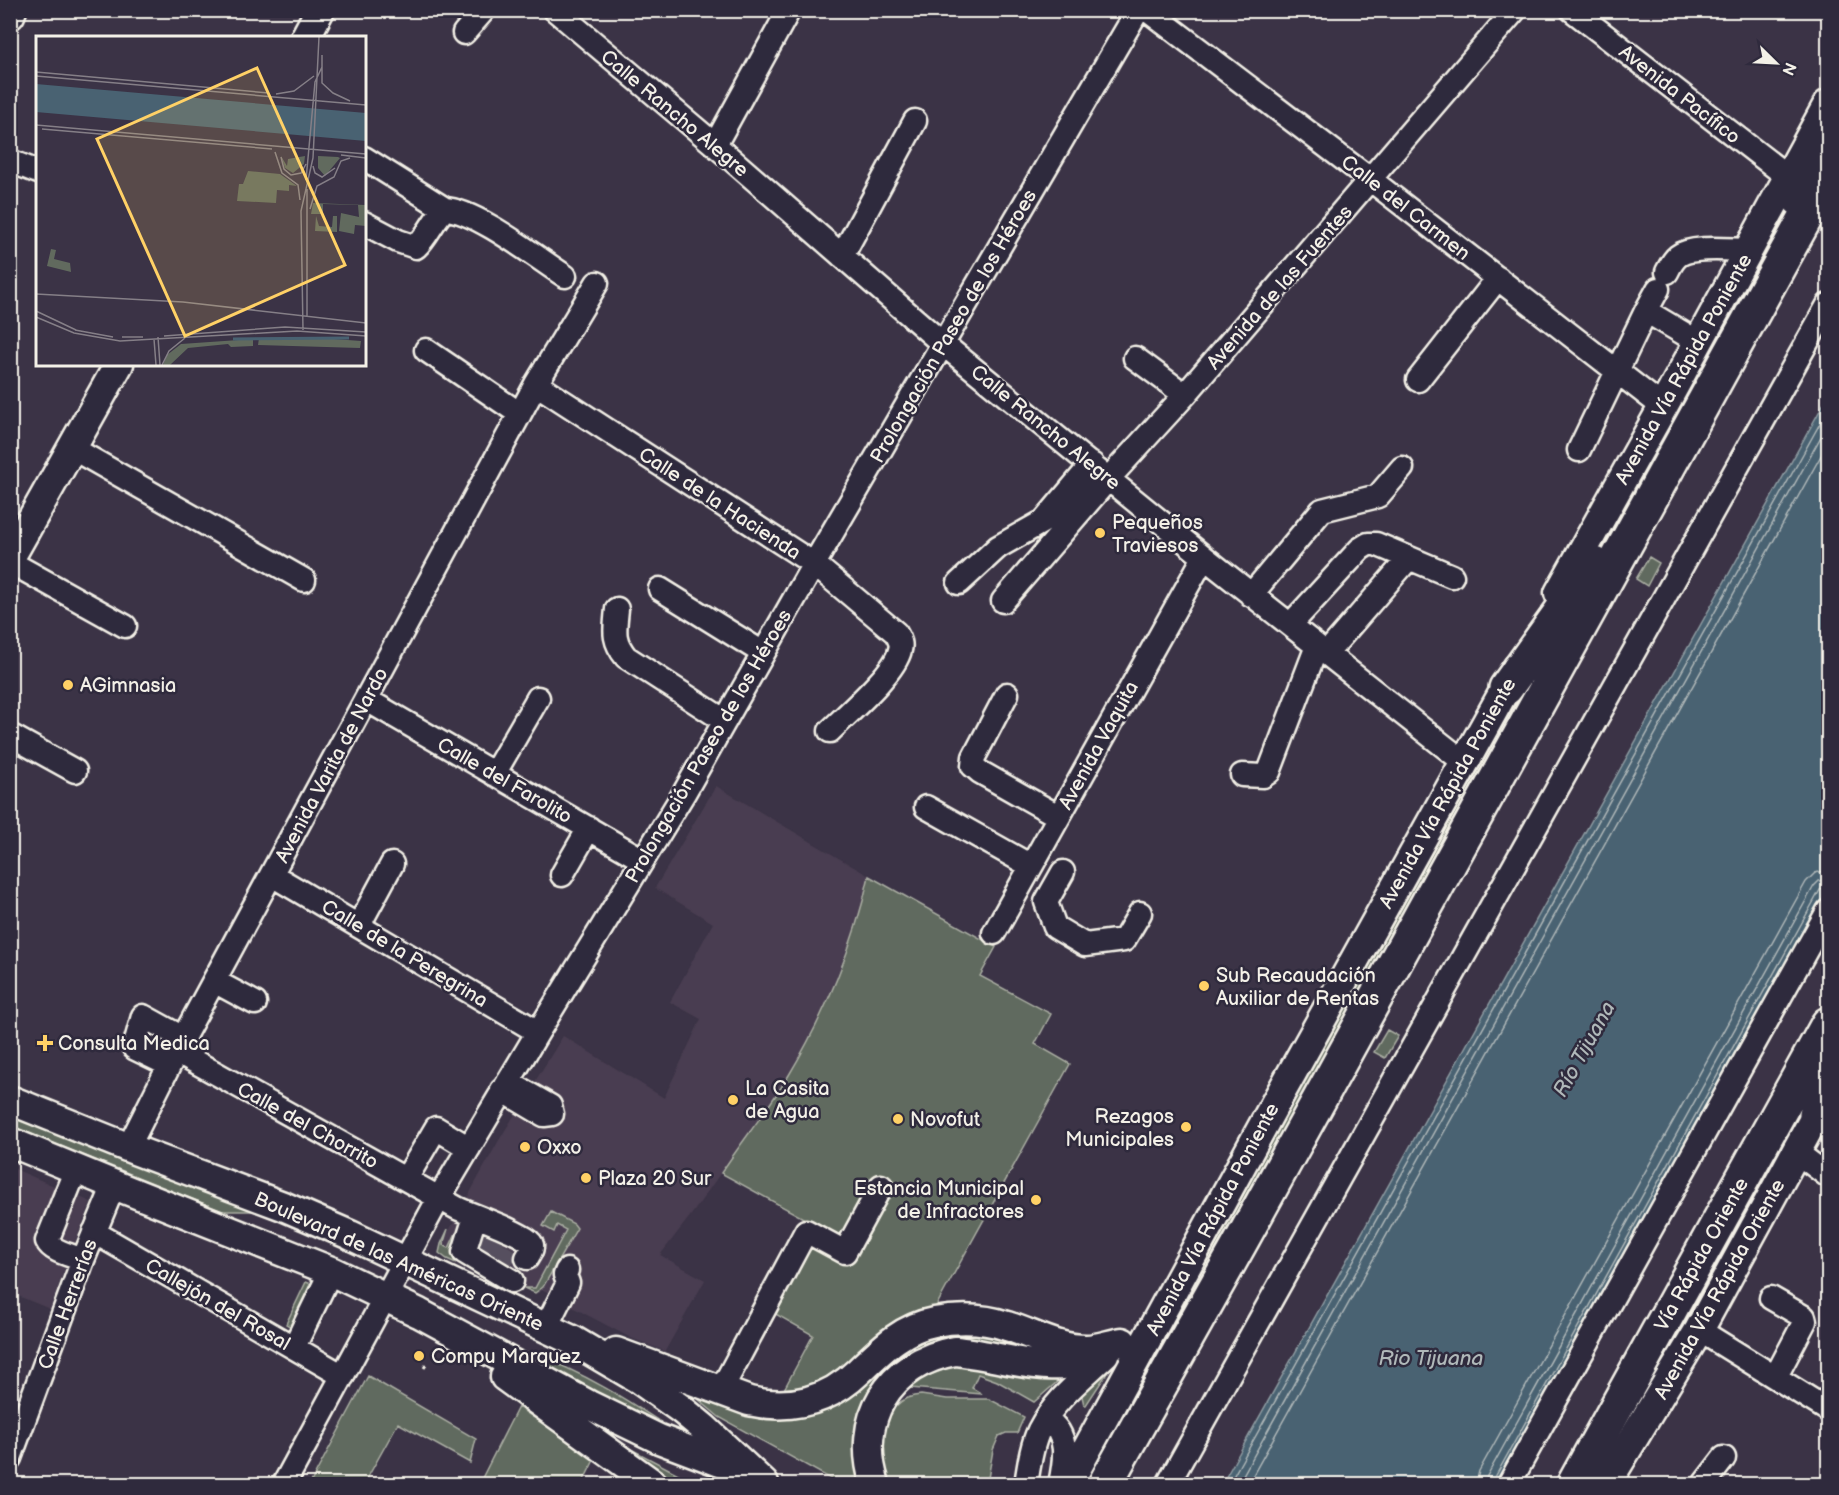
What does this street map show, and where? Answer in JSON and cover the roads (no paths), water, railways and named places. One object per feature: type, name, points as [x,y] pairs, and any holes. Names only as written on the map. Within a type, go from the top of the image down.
[{"type":"highway","points":[[1745,330],[1828,129]]},
{"type":"highway","name":"Avenida Vía Rápida Poniente","points":[[1105,1485],[1828,177]]},
{"type":"highway","points":[[1506,688],[1687,435]]},
{"type":"highway","name":"Vía Rápida Oriente","points":[[1574,1485],[1828,1024]]},
{"type":"highway","points":[[1822,1103],[1828,1071]]},
{"type":"main road","points":[[10,15],[12,10]]},
{"type":"main road","points":[[306,36],[320,10]]},
{"type":"main road","name":"Avenida Vía Rápida Poniente","points":[[1068,1485],[1273,1106],[1664,407],[1828,104]]},
{"type":"main road","points":[[10,560],[118,366]]},
{"type":"main road","name":"Boulevard de las Américas Oriente","points":[[10,1100],[128,1148],[283,1206],[404,1261],[502,1260],[542,1325],[640,1380],[681,1409],[760,1480]]},
{"type":"main road","name":"Avenida Vía Rápida Oriente","points":[[1606,1485],[1700,1329],[1822,1103]]},
{"type":"main road","name":"Boulevard de las Américas Oriente","points":[[10,1142],[331,1271],[385,1296],[439,1339],[633,1427],[760,1480],[784,1485]]},
{"type":"main road","points":[[875,1485],[868,1448],[870,1426],[876,1407],[889,1388],[905,1372],[922,1361],[955,1351],[1060,1367],[1090,1360],[1122,1342],[1162,1313]]},
{"type":"main road","points":[[574,1341],[629,1356],[720,1392],[767,1404],[787,1406],[837,1388],[857,1373],[889,1342],[911,1330],[933,1322],[969,1319],[990,1322],[1041,1339],[1087,1349],[1122,1342]]},
{"type":"main road","points":[[439,1339],[463,1347],[653,1485]]},
{"type":"street","points":[[464,33],[484,10]]},
{"type":"street","name":"Calle Rancho Alegre","points":[[555,10],[944,344],[1251,595],[1464,762]]},
{"type":"street","points":[[715,146],[789,10]]},
{"type":"street","name":"Prolongación Paseo de los Héroes","points":[[284,1485],[439,1198],[643,860],[688,795],[725,721],[814,564],[1138,10]]},
{"type":"street","name":"Calle del Carmen","points":[[1147,10],[1664,407]]},
{"type":"street","name":"Avenida de las Fuentes","points":[[1100,471],[1185,395],[1515,10]]},
{"type":"street","name":"Avenida Pacífico","points":[[1572,10],[1788,177]]},
{"type":"street","points":[[842,256],[915,121]]},
{"type":"street","points":[[366,159],[445,209],[453,209],[484,223],[565,276]]},
{"type":"street","points":[[10,161],[36,171]]},
{"type":"street","points":[[366,224],[398,242],[416,247],[438,215],[445,209]]},
{"type":"street","points":[[1578,450],[1662,280],[1680,255],[1692,250],[1749,250]]},
{"type":"street","points":[[1418,380],[1498,278]]},
{"type":"street","name":"Avenida Varita de Nardo","points":[[128,1148],[176,1051],[536,384],[597,283]]},
{"type":"street","points":[[1168,1485],[1828,304]]},
{"type":"street","points":[[1646,311],[1698,342]]},
{"type":"street","points":[[426,350],[520,414]]},
{"type":"street","points":[[1135,358],[1185,395]]},
{"type":"street","name":"Calle de la Hacienda","points":[[536,384],[814,564],[896,633],[901,641],[896,660],[884,676],[830,731]]},
{"type":"street","points":[[72,448],[304,580]]},
{"type":"street","points":[[1251,595],[1322,510],[1378,496],[1402,468]]},
{"type":"street","points":[[959,583],[998,547],[1044,521],[1100,471]]},
{"type":"street","points":[[1002,601],[1100,471]]},
{"type":"street","points":[[1290,624],[1360,549],[1368,544],[1376,544],[1452,576]]},
{"type":"street","name":"Avenida Vaquita","points":[[994,933],[1204,557]]},
{"type":"street","points":[[1242,775],[1263,776],[1269,772],[1322,650],[1408,558]]},
{"type":"street","points":[[10,560],[125,626]]},
{"type":"street","points":[[660,589],[763,653]]},
{"type":"street","points":[[617,609],[615,635],[618,646],[626,657],[725,721]]},
{"type":"street","points":[[1007,694],[974,757],[973,766],[1058,816]]},
{"type":"street","points":[[494,774],[538,698]]},
{"type":"street","name":"Calle del Farolito","points":[[367,700],[643,860]]},
{"type":"street","points":[[10,735],[75,771]]},
{"type":"street","points":[[926,807],[1031,866]]},
{"type":"street","points":[[562,875],[589,828]]},
{"type":"street","points":[[358,925],[392,864]]},
{"type":"street","points":[[1063,872],[1046,902],[1055,927],[1085,945],[1124,940],[1140,912]]},
{"type":"street","name":"Calle de la Peregrina","points":[[272,875],[538,1032]]},
{"type":"street","points":[[1509,1485],[1828,911]]},
{"type":"street","points":[[214,981],[255,1003]]},
{"type":"street","name":"Calle del Chorrito","points":[[176,1051],[475,1217],[502,1260]]},
{"type":"street","points":[[406,1179],[436,1128],[469,1148]]},
{"type":"street","points":[[1795,1151],[1828,1176]]},
{"type":"street","points":[[76,1169],[47,1241],[54,1248],[82,1260]]},
{"type":"street","name":"Calle Herrerías","points":[[10,1458],[82,1260],[114,1185]]},
{"type":"street","points":[[720,1392],[806,1231],[845,1252],[881,1186]]},
{"type":"street","points":[[475,1217],[463,1251],[502,1260]]},
{"type":"street","name":"Callejón del Rosal","points":[[94,1232],[343,1376]]},
{"type":"street","points":[[294,1347],[331,1271]]},
{"type":"street","points":[[542,1325],[568,1283],[566,1273]]},
{"type":"street","points":[[1771,1298],[1804,1317],[1805,1321],[1776,1376]]},
{"type":"street","points":[[1700,1329],[1828,1410]]},
{"type":"street","points":[[1026,1485],[1035,1441],[1046,1419],[1071,1389],[1122,1342]]},
{"type":"street","points":[[1046,1419],[1053,1423],[1062,1436],[1065,1451],[1060,1485]]},
{"type":"street","points":[[1704,1485],[1724,1458]]},
{"type":"water","name":"Rio Tijuana","points":[[1828,396],[1828,888],[1498,1484],[1222,1484]]},
{"type":"tunnel","points":[[481,1255],[493,1236]]},
{"type":"tunnel","points":[[498,1266],[510,1247]]},
{"type":"place","name":"Pequeños Traviesos","points":[[1100,533]]},
{"type":"place","name":"AGimnasia","points":[[68,685]]},
{"type":"place","name":"Sub Recaudación Auxiliar de Rentas","points":[[1204,986]]},
{"type":"place","name":"Consulta Medica","points":[[45,1043]]},
{"type":"place","name":"La Casita de Agua","points":[[733,1100]]},
{"type":"place","name":"Novofut","points":[[898,1119]]},
{"type":"place","name":"Rezagos Municipales","points":[[1186,1127]]},
{"type":"place","name":"Oxxo","points":[[525,1147]]},
{"type":"place","name":"Plaza 20 Sur","points":[[586,1178]]},
{"type":"place","name":"Estancia Municipal de Infractores","points":[[1036,1200]]},
{"type":"place","name":"Compu Marquez","points":[[419,1356]]},
{"type":"water label","name":"Río Tijuana","points":[[1584,1049]]}]
